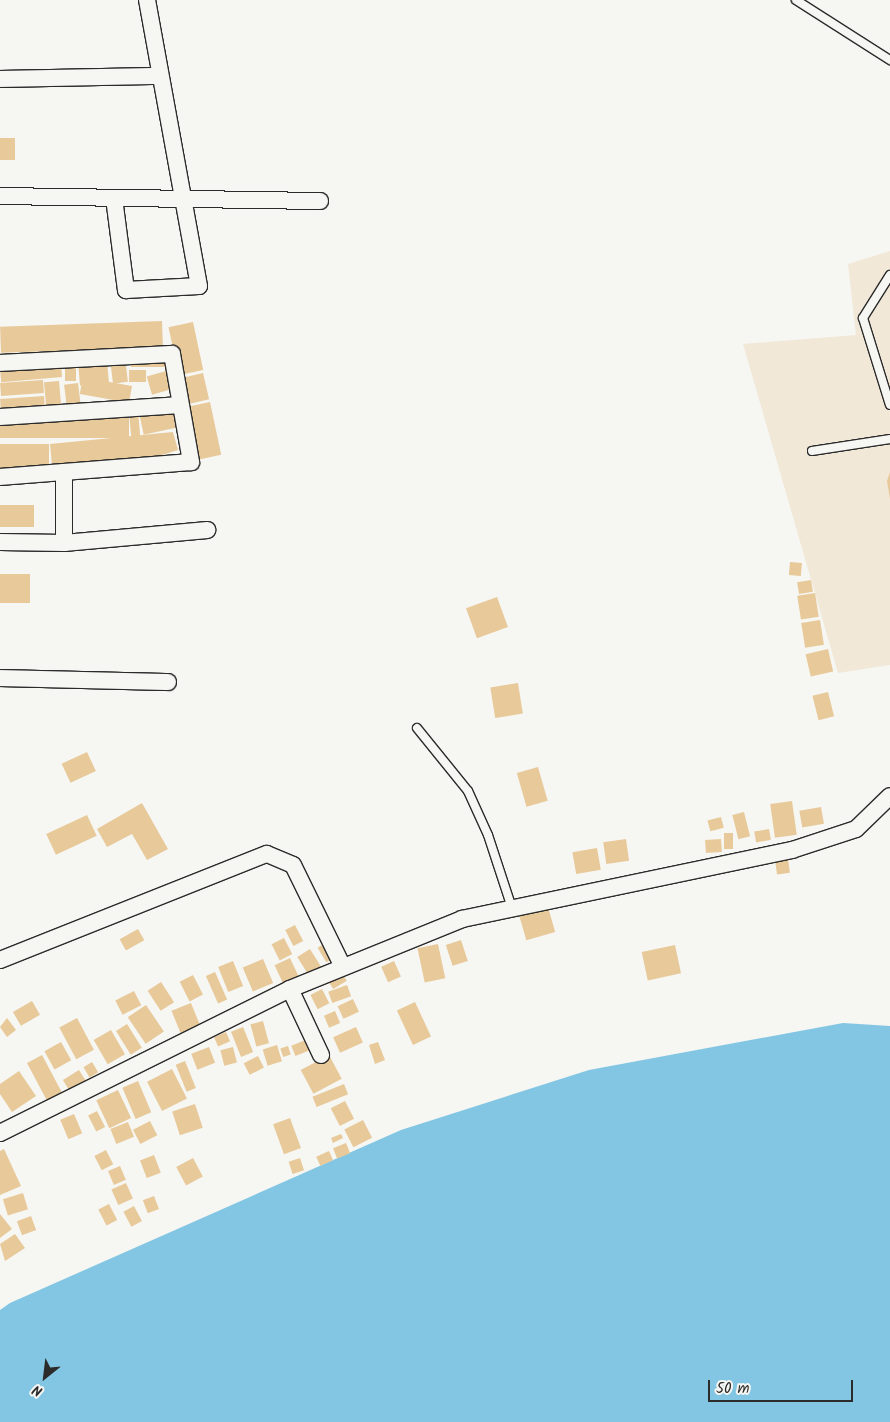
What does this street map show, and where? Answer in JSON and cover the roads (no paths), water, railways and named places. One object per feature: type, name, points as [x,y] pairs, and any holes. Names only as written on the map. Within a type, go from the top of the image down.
[{"type":"street","points":[[114,198],[126,290],[199,286],[186,199],[157,76],[147,0]]},
{"type":"street","points":[[0,79],[157,76]]},
{"type":"street","points":[[0,196],[320,201]]},
{"type":"street","points":[[0,363],[172,354],[191,462],[0,477]]},
{"type":"street","points":[[0,417],[181,405]]},
{"type":"street","points":[[64,472],[64,542]]},
{"type":"street","points":[[0,542],[64,542],[207,530]]},
{"type":"street","points":[[0,678],[168,682]]},
{"type":"street","points":[[0,1133],[290,988],[342,965],[462,919],[792,850],[856,829],[890,796]]},
{"type":"street","points":[[0,960],[267,854],[293,865],[342,965]]},
{"type":"street","points":[[290,988],[321,1055]]},
{"type":"lane","points":[[796,0],[890,60]]},
{"type":"lane","points":[[890,276],[863,318],[890,404]]},
{"type":"lane","points":[[812,451],[890,439]]},
{"type":"lane","points":[[417,728],[468,791],[488,835],[512,908]]},
{"type":"water","points":[[843,1023],[890,1026],[890,1422],[0,1422],[0,1310],[10,1303],[401,1130],[589,1070]]}]
